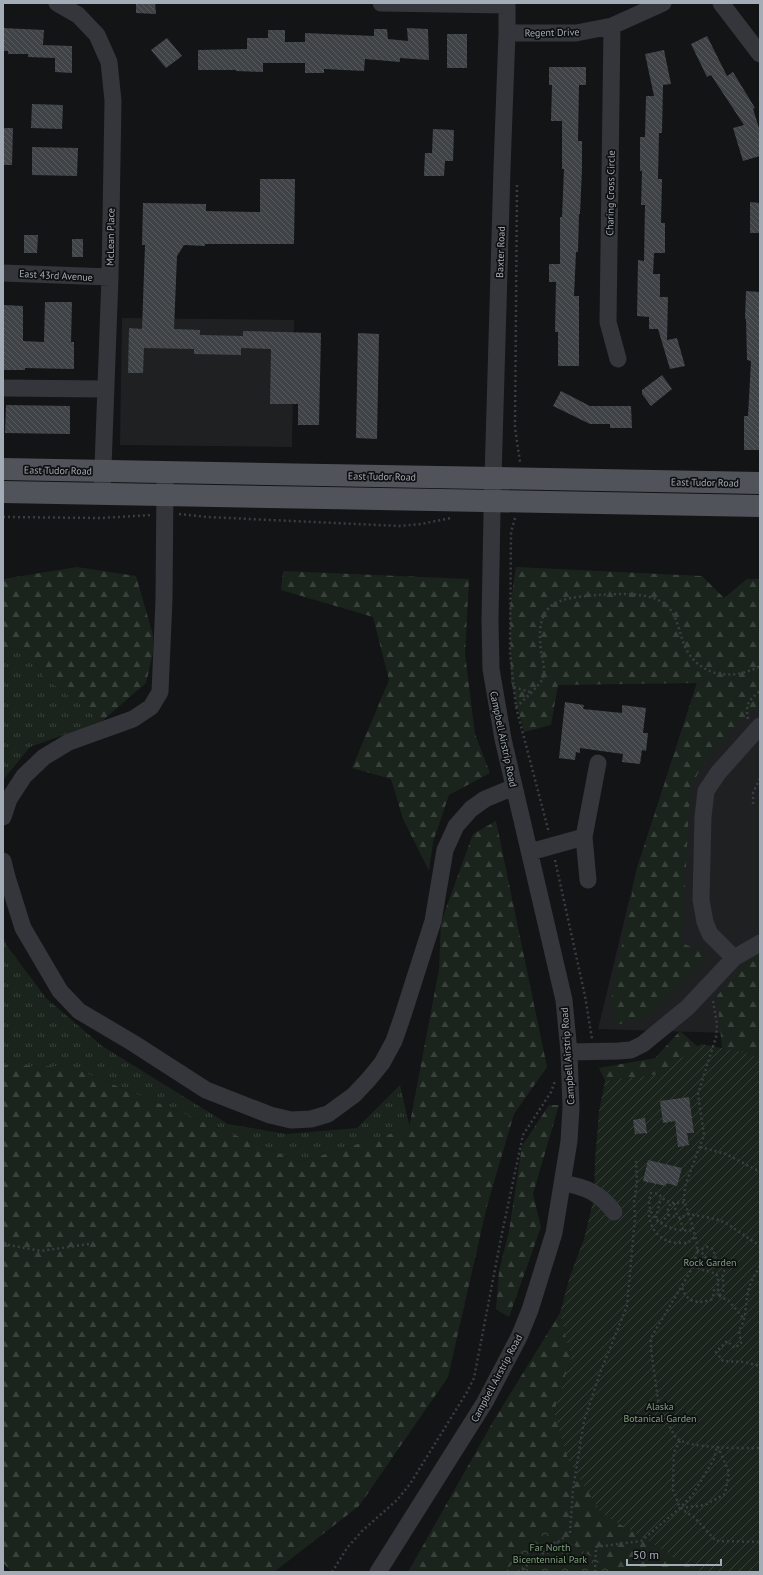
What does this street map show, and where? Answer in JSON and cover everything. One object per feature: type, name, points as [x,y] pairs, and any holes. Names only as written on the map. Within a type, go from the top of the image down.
[{"type":"main road","name":"East Tudor Road","points":[[3,469],[760,483]]},
{"type":"main road","points":[[3,492],[102,494],[165,505],[492,501],[760,506]]},
{"type":"street","name":"McLean Place","points":[[57,3],[78,15],[97,35],[109,62],[113,101],[110,277],[102,494]]},
{"type":"street","points":[[381,3],[507,4]]},
{"type":"street","name":"Regent Drive","points":[[507,33],[576,33],[612,26],[663,3]]},
{"type":"street","points":[[721,3],[760,54]]},
{"type":"street","name":"Baxter Road","points":[[492,501],[507,4]]},
{"type":"street","name":"Charing Cross Circle","points":[[612,26],[608,322],[618,359]]},
{"type":"street","name":"East 43rd Avenue","points":[[3,273],[110,277]]},
{"type":"street","points":[[3,388],[105,389]]},
{"type":"street","points":[[3,817],[9,799],[24,776],[44,757],[69,742],[134,719],[151,707],[160,692],[164,600],[165,472]]},
{"type":"street","name":"Campbell Airstrip Road","points":[[378,1572],[485,1402],[519,1337],[530,1310],[554,1233],[569,1141],[571,1108],[569,1052],[564,1000],[502,739],[491,669],[490,620],[492,501]]},
{"type":"street","points":[[734,958],[710,934],[705,922],[701,900],[703,817],[706,791],[718,772],[759,727]]},
{"type":"street","points":[[588,880],[584,837],[598,763]]},
{"type":"street","points":[[3,861],[23,928],[60,991],[79,1011],[133,1043],[206,1090],[270,1115],[291,1120],[311,1119],[328,1114],[354,1095],[382,1063],[394,1041],[425,948],[433,921],[445,850],[456,826],[471,809],[485,799],[514,787]]},
{"type":"street","points":[[530,852],[584,837]]},
{"type":"street","points":[[569,1052],[631,1050],[643,1044],[667,1026],[708,987],[734,958],[760,943]]},
{"type":"street","points":[[554,1233],[549,1200],[554,1170],[569,1141]]},
{"type":"street","points":[[563,1183],[587,1188],[602,1198],[614,1212]]},
{"type":"path","points":[[518,184],[514,428],[520,465]]},
{"type":"path","points":[[3,517],[101,518],[165,505],[207,517],[400,526],[421,524],[456,517]]},
{"type":"path","points":[[519,514],[512,524],[511,532],[510,653],[516,707],[552,845],[585,996],[592,1051]]},
{"type":"path","points":[[516,707],[540,682],[544,670],[539,631],[543,615],[552,604],[562,599],[613,594],[645,596],[659,600],[667,606],[672,614],[689,654],[700,665],[715,674],[734,675],[751,671],[760,666]]},
{"type":"path","points":[[514,687],[530,692]]},
{"type":"path","points":[[759,727],[748,720],[746,710],[750,699],[760,691]]},
{"type":"path","points":[[753,804],[753,793],[760,778]]},
{"type":"path","points":[[708,987],[715,1007],[717,1024],[716,1037],[698,1094],[704,1136],[685,1186],[684,1202],[689,1214],[697,1251],[694,1264],[652,1336],[651,1349],[659,1407],[676,1438],[680,1441],[695,1445],[760,1448]]},
{"type":"path","points":[[332,1572],[347,1548],[362,1531],[397,1500],[410,1484],[467,1392],[474,1378],[501,1238],[523,1135],[551,1092],[556,1074]]},
{"type":"path","points":[[700,1147],[726,1154],[760,1172]]},
{"type":"path","points":[[518,1572],[570,1533],[573,1490],[584,1421],[600,1373],[627,1306],[635,1218],[634,1202],[637,1183],[636,1161]]},
{"type":"path","points":[[684,1202],[672,1203],[662,1198],[659,1194],[651,1193],[649,1198],[648,1216],[654,1232],[670,1242],[687,1243],[695,1237]]},
{"type":"path","points":[[656,1218],[662,1198]]},
{"type":"path","points":[[661,1223],[668,1215],[668,1209],[672,1203]]},
{"type":"path","points":[[672,1203],[679,1217],[683,1231]]},
{"type":"path","points":[[649,1210],[661,1223],[683,1231],[693,1230]]},
{"type":"path","points":[[668,1215],[679,1217],[689,1214],[716,1219],[726,1223],[760,1246]]},
{"type":"path","points":[[3,1244],[41,1251],[89,1244]]},
{"type":"path","points":[[697,1251],[707,1247],[713,1249],[716,1259],[725,1262],[726,1267],[723,1276],[724,1287],[719,1296]]},
{"type":"path","points":[[697,1251],[702,1253],[713,1267]]},
{"type":"path","points":[[710,1271],[719,1260]]},
{"type":"path","points":[[694,1264],[701,1270],[713,1272],[718,1276],[719,1296]]},
{"type":"path","points":[[760,1266],[751,1281],[745,1320],[739,1330],[741,1343],[735,1348],[727,1341],[716,1352],[723,1361],[744,1362],[760,1366]]},
{"type":"path","points":[[681,1287],[685,1296],[691,1301],[700,1302],[712,1299],[714,1288]]},
{"type":"path","points":[[719,1296],[729,1301],[745,1320]]},
{"type":"path","points":[[680,1441],[674,1452],[673,1472],[673,1490],[680,1508],[695,1518],[716,1541],[760,1542]]},
{"type":"path","points":[[595,1572],[596,1547],[641,1541],[680,1508],[693,1494],[714,1459],[717,1446]]},
{"type":"path","points":[[680,1508],[705,1505],[725,1494],[729,1472],[717,1446]]},
{"type":"shaded area","points":[[122,318],[294,320],[292,447],[120,445]]},
{"type":"shaded area","points":[[725,596],[760,597],[760,1034],[598,1029],[637,868]]},
{"type":"green space","points":[[77,567],[136,576],[153,635],[153,653],[146,683],[102,721],[44,677],[29,651],[3,647],[3,579]]},
{"type":"green space","points":[[516,567],[702,576],[724,598],[747,579],[760,579],[760,704],[744,718],[707,757],[690,788],[682,943],[710,955],[650,1015],[617,1025],[610,1006],[637,868],[697,683],[558,685],[551,725],[524,732],[511,681],[510,607]]},
{"type":"green space","points":[[283,571],[469,579],[465,654],[475,734],[490,773],[449,795],[433,842],[429,871],[403,819],[391,779],[352,768],[389,680],[373,617],[281,590]]},
{"type":"green space","points":[[3,647],[29,651],[44,677],[102,721],[30,747],[3,780]]},
{"type":"green space","points":[[496,821],[547,1067],[514,1114],[487,1206],[448,1377],[359,1506],[274,1572],[12,1572],[3,1563],[3,1065],[71,1067],[300,1162],[409,1128],[439,969],[441,922],[473,834]]},
{"type":"green space","points":[[3,936],[7,946],[46,998],[102,1046],[228,1124],[286,1134],[357,1128],[400,1085],[410,1128],[300,1162],[71,1067],[3,1066]]},
{"type":"green space","points":[[760,945],[760,1058],[722,1048],[717,996]]},
{"type":"green space","points":[[680,1031],[698,1047],[660,1074],[605,1081],[599,1068],[655,1058]]},
{"type":"green space","name":"Alaska Botanical Garden","points":[[701,1044],[742,1052],[760,1058],[760,1572],[702,1572],[601,1513],[568,1459],[554,1412],[571,1358],[560,1313],[570,1276],[584,1239],[594,1198],[599,1111],[605,1081],[660,1074]]},
{"type":"green space","points":[[549,1105],[559,1105],[533,1194],[541,1227],[509,1317],[496,1309],[499,1271],[509,1231],[522,1146]]},
{"type":"green space","points":[[560,1313],[571,1358],[554,1412],[692,1567],[702,1572],[408,1572],[494,1420]]},
{"type":"green space","name":"Far North Bicentennial Park","points":[[544,1526],[615,1572],[505,1572]]},
{"type":"building","points":[[136,3],[155,3],[156,14],[136,13]]},
{"type":"building","points":[[3,28],[44,30],[43,45],[72,46],[72,73],[55,72],[55,58],[28,57],[28,54],[8,54],[8,51],[3,51]]},
{"type":"building","points":[[407,28],[428,29],[429,60],[400,58],[400,62],[365,59],[364,71],[324,69],[324,73],[305,73],[305,63],[263,63],[263,72],[198,70],[198,50],[247,49],[247,38],[268,38],[268,30],[285,30],[285,42],[305,42],[305,33],[374,36],[374,29],[387,29],[388,39],[408,41]]},
{"type":"building","points":[[447,34],[467,34],[467,68],[447,68]]},
{"type":"building","points":[[707,36],[727,76],[733,72],[755,108],[753,109],[760,131],[760,156],[743,161],[733,128],[744,125],[711,75],[707,77],[691,44]]},
{"type":"building","points":[[167,38],[182,56],[166,68],[151,50]]},
{"type":"building","points":[[664,50],[671,84],[663,85],[662,133],[659,133],[658,179],[662,179],[661,223],[665,223],[665,253],[654,253],[653,274],[660,274],[660,297],[668,297],[667,340],[677,338],[685,366],[670,369],[658,329],[649,329],[649,317],[637,316],[638,260],[644,261],[645,205],[641,205],[642,171],[640,171],[640,137],[645,137],[646,96],[654,96],[645,54]]},
{"type":"building","points":[[549,67],[586,67],[586,85],[579,85],[578,141],[582,141],[582,169],[578,252],[576,252],[574,296],[579,296],[579,366],[558,366],[558,332],[555,332],[556,282],[549,282],[549,264],[560,264],[560,217],[562,217],[564,169],[562,169],[562,121],[551,121],[552,85],[549,85]]},
{"type":"building","points":[[32,104],[63,105],[62,129],[31,128]]},
{"type":"building","points":[[3,128],[13,128],[12,165],[3,165]]},
{"type":"building","points":[[433,129],[454,130],[453,161],[445,161],[444,176],[424,176],[425,153],[432,153]]},
{"type":"building","points":[[32,147],[78,148],[77,176],[32,175]]},
{"type":"building","points":[[260,179],[295,179],[294,244],[184,245],[177,256],[174,329],[200,330],[200,335],[243,336],[243,331],[321,333],[319,425],[298,425],[298,404],[270,404],[271,349],[241,348],[241,355],[194,354],[194,349],[144,348],[143,373],[128,373],[129,328],[142,329],[145,245],[142,245],[143,203],[206,204],[206,211],[260,212]]},
{"type":"building","points":[[750,202],[760,203],[760,233],[750,233]]},
{"type":"building","points":[[24,235],[38,235],[37,253],[24,253]]},
{"type":"building","points":[[72,239],[83,239],[83,257],[72,257]]},
{"type":"building","points":[[746,291],[760,292],[760,450],[744,450],[744,416],[748,416],[751,361],[747,360],[745,319]]},
{"type":"building","points":[[45,302],[72,302],[71,342],[74,342],[74,369],[25,368],[25,370],[3,370],[3,305],[23,306],[23,341],[44,342]]},
{"type":"building","points":[[358,333],[379,334],[377,439],[356,438]]},
{"type":"building","points":[[662,375],[672,389],[651,406],[642,394],[642,390]]},
{"type":"building","points":[[561,391],[590,406],[631,406],[632,428],[610,428],[610,424],[590,424],[553,406]]},
{"type":"building","points":[[6,405],[70,406],[70,434],[5,433]]},
{"type":"building","points":[[565,702],[584,705],[583,709],[622,713],[622,705],[646,708],[643,733],[648,733],[646,751],[642,750],[640,764],[622,762],[623,754],[580,748],[580,753],[576,752],[575,760],[559,758]]},
{"type":"building","points":[[689,1097],[694,1133],[687,1133],[689,1145],[678,1147],[675,1121],[663,1123],[660,1101]]},
{"type":"building","points":[[645,1118],[647,1133],[635,1134],[633,1120]]},
{"type":"building","points":[[648,1160],[682,1168],[677,1186],[666,1183],[666,1186],[643,1181]]},
{"type":"park label","name":"Rock Garden","points":[[710,1262]]}]
